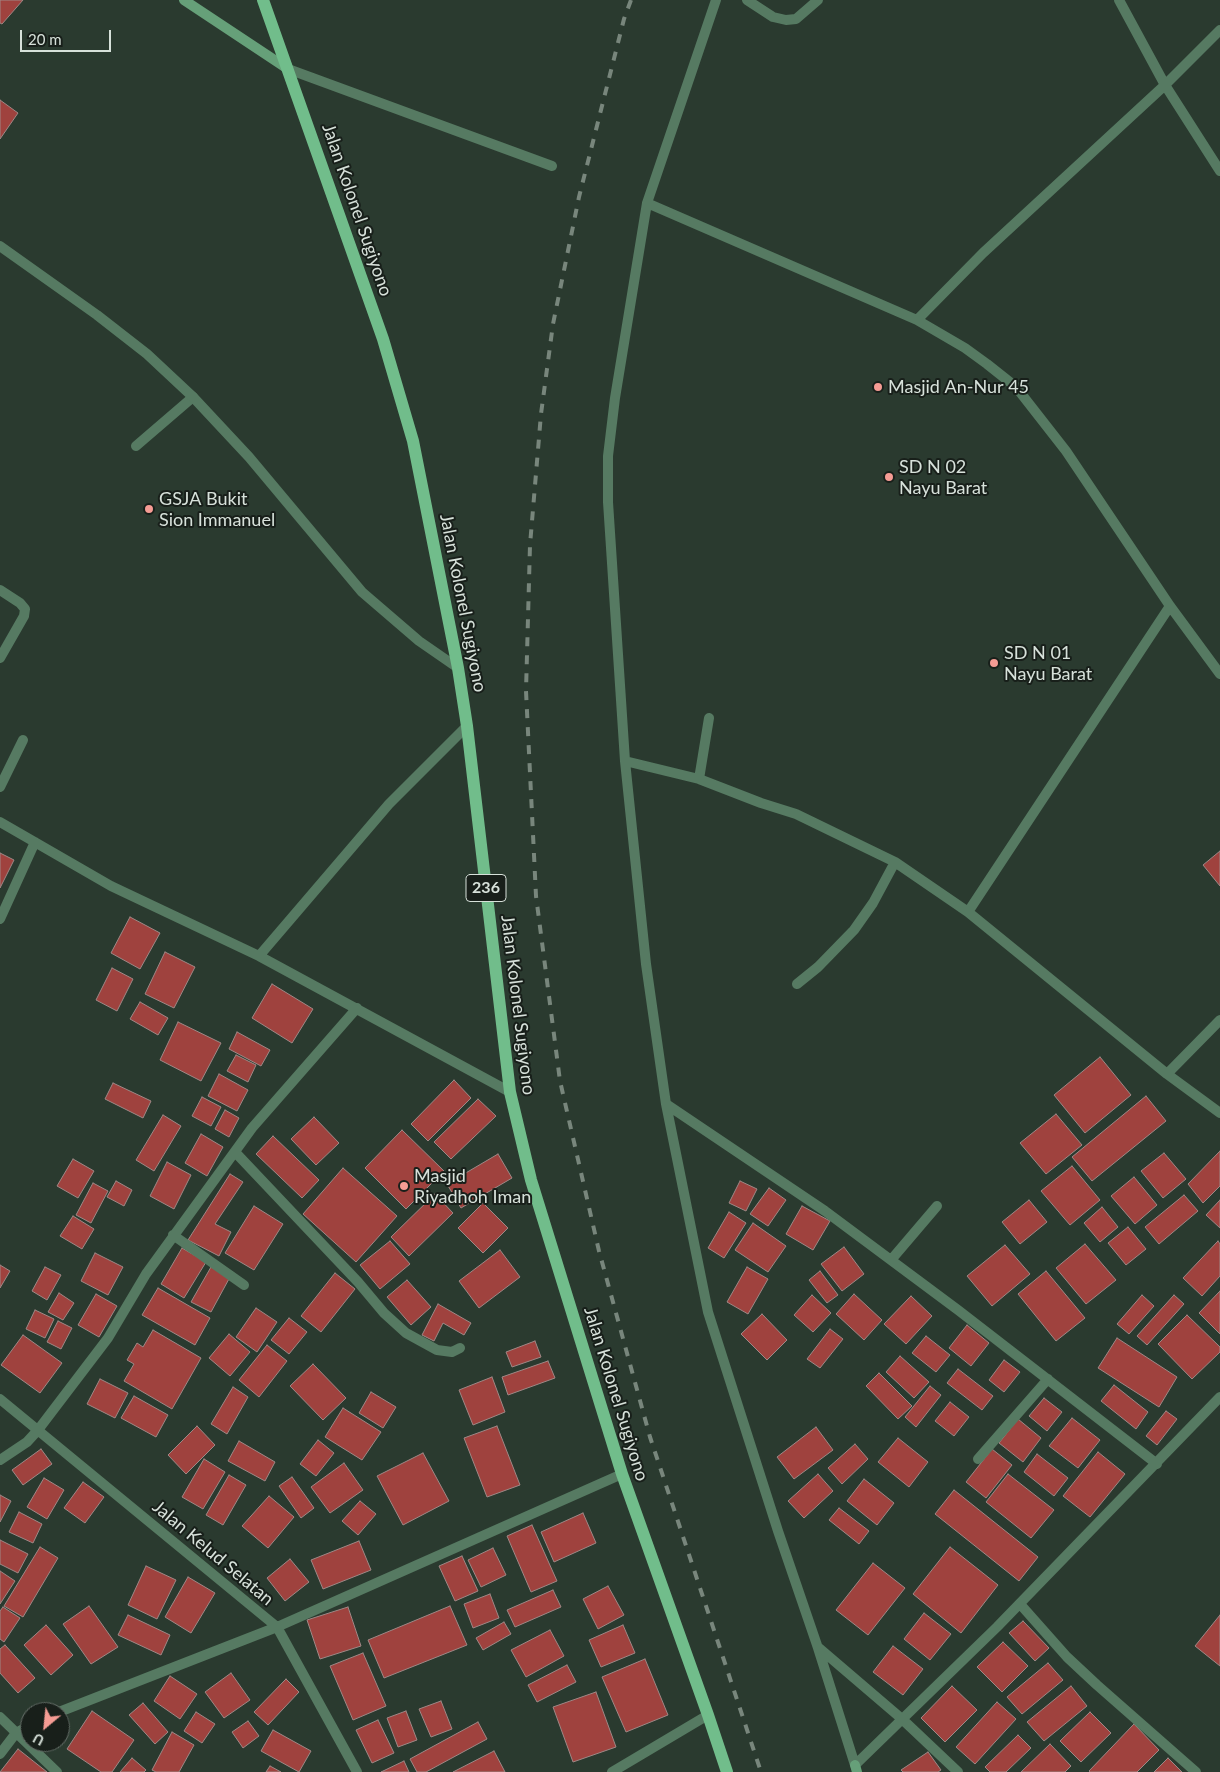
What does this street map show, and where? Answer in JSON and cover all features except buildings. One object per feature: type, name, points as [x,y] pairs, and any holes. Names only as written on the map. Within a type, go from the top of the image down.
[{"type":"main road","name":"Jalan Kolonel Sugiyono","points":[[263,0],[384,339],[413,441],[458,668],[467,726],[510,1092],[532,1180],[622,1474],[727,1772]]},
{"type":"street","points":[[184,0],[288,69],[552,166]]},
{"type":"street","points":[[716,0],[647,203],[614,398],[608,456],[608,502],[625,761],[646,964],[666,1104],[708,1312],[856,1768],[902,1719],[1020,1604],[1158,1464],[1220,1397]]},
{"type":"street","points":[[747,0],[773,17],[786,20],[796,19],[818,0]]},
{"type":"street","points":[[1119,0],[1165,85],[1220,171]]},
{"type":"street","points":[[917,320],[983,253],[1165,85],[1220,30]]},
{"type":"street","points":[[647,203],[917,320],[965,348],[1016,387],[1066,451],[1170,606],[1220,674]]},
{"type":"street","points":[[0,246],[118,330],[147,354],[193,397],[250,457],[362,592],[419,641],[458,668]]},
{"type":"street","points":[[136,446],[193,397]]},
{"type":"street","points":[[0,590],[20,603],[25,609],[24,616],[0,658]]},
{"type":"street","points":[[968,912],[1170,606]]},
{"type":"street","points":[[699,779],[709,718]]},
{"type":"street","points":[[259,956],[389,804],[467,726]]},
{"type":"street","points":[[0,787],[23,740]]},
{"type":"street","points":[[625,761],[699,779],[761,803],[796,814],[895,862],[968,912],[1167,1074],[1220,1113]]},
{"type":"street","points":[[0,822],[110,886],[259,956],[510,1092]]},
{"type":"street","points":[[0,919],[34,842]]},
{"type":"street","points":[[797,984],[818,967],[854,930],[873,903],[895,862]]},
{"type":"street","points":[[0,1460],[27,1442],[35,1428],[108,1338],[146,1274],[252,1128],[356,1008]]},
{"type":"street","points":[[1167,1074],[1220,1020]]},
{"type":"street","points":[[666,1104],[825,1211],[1158,1464]]},
{"type":"street","points":[[235,1152],[358,1282],[384,1313],[406,1333],[437,1350],[452,1352],[460,1348]]},
{"type":"street","points":[[891,1260],[937,1206]]},
{"type":"street","points":[[173,1235],[244,1285]]},
{"type":"street","points":[[978,1459],[1048,1379]]},
{"type":"street","name":"Jalan Kelud Selatan","points":[[0,1400],[277,1627],[356,1772]]},
{"type":"street","points":[[70,1708],[277,1627],[622,1474]]},
{"type":"street","points":[[1020,1604],[1067,1657],[1096,1685],[1196,1772]]},
{"type":"street","points":[[818,1648],[902,1719],[958,1772]]},
{"type":"street","points":[[612,1772],[708,1715]]},
{"type":"street","points":[[0,1717],[57,1772]]},
{"type":"street","points":[[0,1754],[16,1733],[20,1731]]},
{"type":"railway","points":[[631,0],[624,19],[579,197],[553,324],[541,414],[530,545],[526,691],[536,896],[560,1081],[599,1251],[650,1437],[761,1772]]},
{"type":"place","name":"Masjid An-Nur 45","points":[[878,387]]},
{"type":"place","name":"SD N 02 Nayu Barat","points":[[889,477]]},
{"type":"place","name":"GSJA Bukit Sion Immanuel","points":[[149,509]]},
{"type":"place","name":"SD N 01 Nayu Barat","points":[[994,663]]},
{"type":"place","name":"Masjid Riyadhoh Iman","points":[[404,1186]]}]
